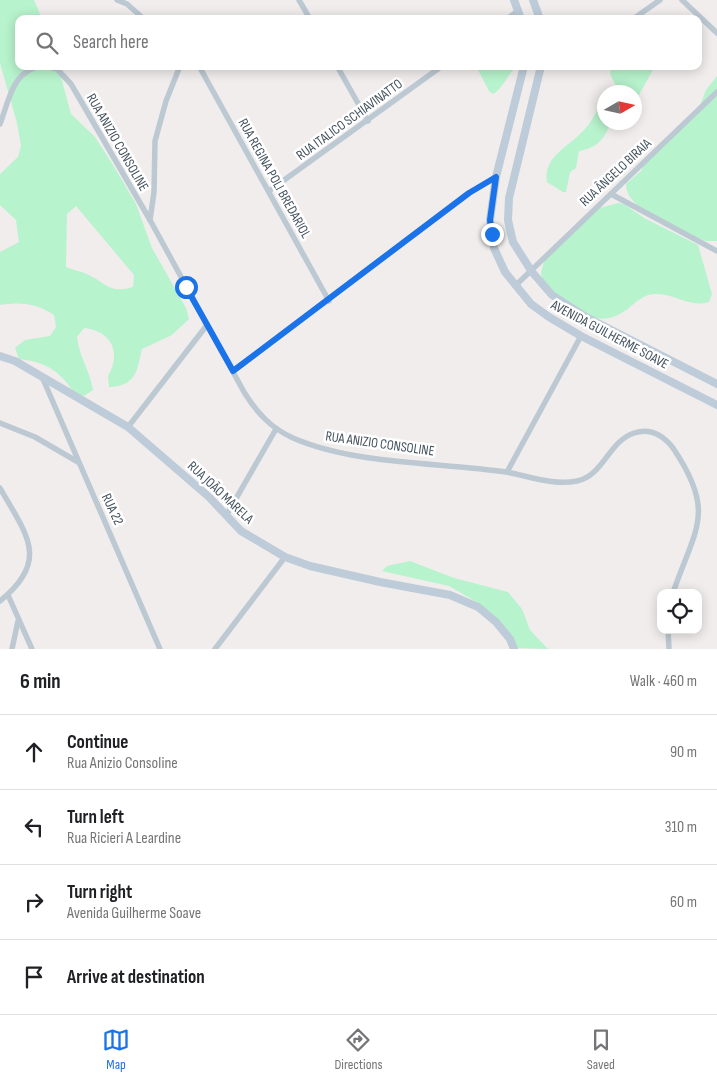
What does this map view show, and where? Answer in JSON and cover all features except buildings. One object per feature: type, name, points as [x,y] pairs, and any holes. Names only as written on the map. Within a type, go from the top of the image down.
[{"type":"street","points":[[117,0],[125,2],[140,15]]},
{"type":"street","points":[[299,0],[308,15]]},
{"type":"street","points":[[514,0],[520,15]]},
{"type":"street","points":[[533,0],[540,15]]},
{"type":"street","points":[[639,15],[660,0]]},
{"type":"street","points":[[682,0],[698,15]]},
{"type":"street","points":[[512,15],[519,10]]},
{"type":"street","points":[[702,19],[717,33]]},
{"type":"street","name":"RUA ANIZIO CONSOLINE","points":[[0,124],[15,81],[29,70]]},
{"type":"street","name":"RUA ANIZIO CONSOLINE","points":[[58,70],[71,84],[150,220],[253,407],[276,429],[319,447],[347,453],[507,472],[565,483],[579,481],[592,475],[623,439],[633,433],[655,432],[668,441],[679,455],[702,497],[704,513],[701,528],[675,589]]},
{"type":"street","points":[[150,220],[154,192],[155,141],[166,101],[178,70]]},
{"type":"street","name":"RUA REGINA POLI BREDARIOL","points":[[201,70],[329,301]]},
{"type":"street","points":[[339,70],[368,121]]},
{"type":"street","name":"RUA ITALICO SCHIAVINATTO","points":[[269,191],[437,70]]},
{"type":"street","name":"AVENIDA GUILHERME SOAVE","points":[[523,70],[496,177],[490,220],[494,248],[515,286],[531,304],[580,336],[717,405]]},
{"type":"street","name":"AVENIDA GUILHERME SOAVE","points":[[540,70],[509,198],[508,220],[513,242],[532,272],[552,295],[586,317],[717,384]]},
{"type":"street","name":"RUA ÂNGELO BIRAIA","points":[[515,286],[532,272],[569,233],[717,92]]},
{"type":"street","points":[[233,371],[329,301],[469,193],[496,177]]},
{"type":"street","points":[[611,194],[717,251]]},
{"type":"street","points":[[128,427],[207,325]]},
{"type":"street","points":[[507,472],[580,336]]},
{"type":"street","name":"RUA JOÃO MARELA","points":[[0,356],[15,361],[128,427],[172,464],[241,530],[284,558],[380,582],[450,595],[478,607],[496,622],[510,640],[514,649]]},
{"type":"street","name":"RUA 22","points":[[43,379],[160,649]]},
{"type":"street","points":[[0,424],[35,437],[78,462]]},
{"type":"street","points":[[226,516],[276,429]]},
{"type":"street","points":[[0,488],[28,538],[32,551],[30,562],[8,595],[0,601]]},
{"type":"street","points":[[215,649],[284,558]]},
{"type":"street","points":[[8,595],[32,649]]},
{"type":"street","points":[[12,649],[18,621]]},
{"type":"street","points":[[668,634],[670,649]]},
{"type":"green space","points":[[0,0],[34,0],[40,15],[15,15],[15,70],[59,70],[71,114],[95,137],[136,204],[152,248],[186,308],[189,319],[172,335],[142,349],[134,376],[125,384],[109,387],[108,376],[114,359],[114,351],[107,338],[93,330],[84,328],[77,337],[93,390],[84,396],[74,393],[58,373],[45,365],[19,359],[15,348],[25,340],[50,336],[56,327],[54,315],[40,308],[21,304],[0,305],[0,252],[19,242],[16,220],[0,205],[0,174],[18,157],[21,146],[17,123],[0,63]],"holes":[[[76,206],[134,275],[133,287],[114,289],[95,278],[66,267],[67,214]]]},
{"type":"green space","points":[[478,70],[513,70],[500,88],[493,94],[489,91]]},
{"type":"green space","points":[[610,70],[653,70],[642,89],[642,85],[616,85],[610,74]]},
{"type":"green space","points":[[717,76],[717,241],[706,241],[671,226],[645,211],[628,194],[626,184],[641,171],[646,160],[698,111],[706,90]]},
{"type":"green space","points":[[597,112],[597,130],[607,130],[603,138],[591,148],[579,151],[576,168],[570,172],[566,192],[563,192],[547,182],[549,165],[558,153],[587,127]]},
{"type":"green space","points":[[618,203],[624,204],[644,218],[698,245],[712,294],[709,302],[695,303],[670,296],[653,294],[643,297],[618,315],[595,318],[573,307],[543,282],[541,273],[544,261],[592,210]]},
{"type":"green space","points":[[410,561],[454,578],[508,592],[522,609],[530,630],[548,649],[517,648],[480,604],[449,586],[382,571],[387,566]]},
{"type":"route","points":[[186,287],[233,371],[329,301],[469,193],[496,177],[490,220],[492,234]]}]
